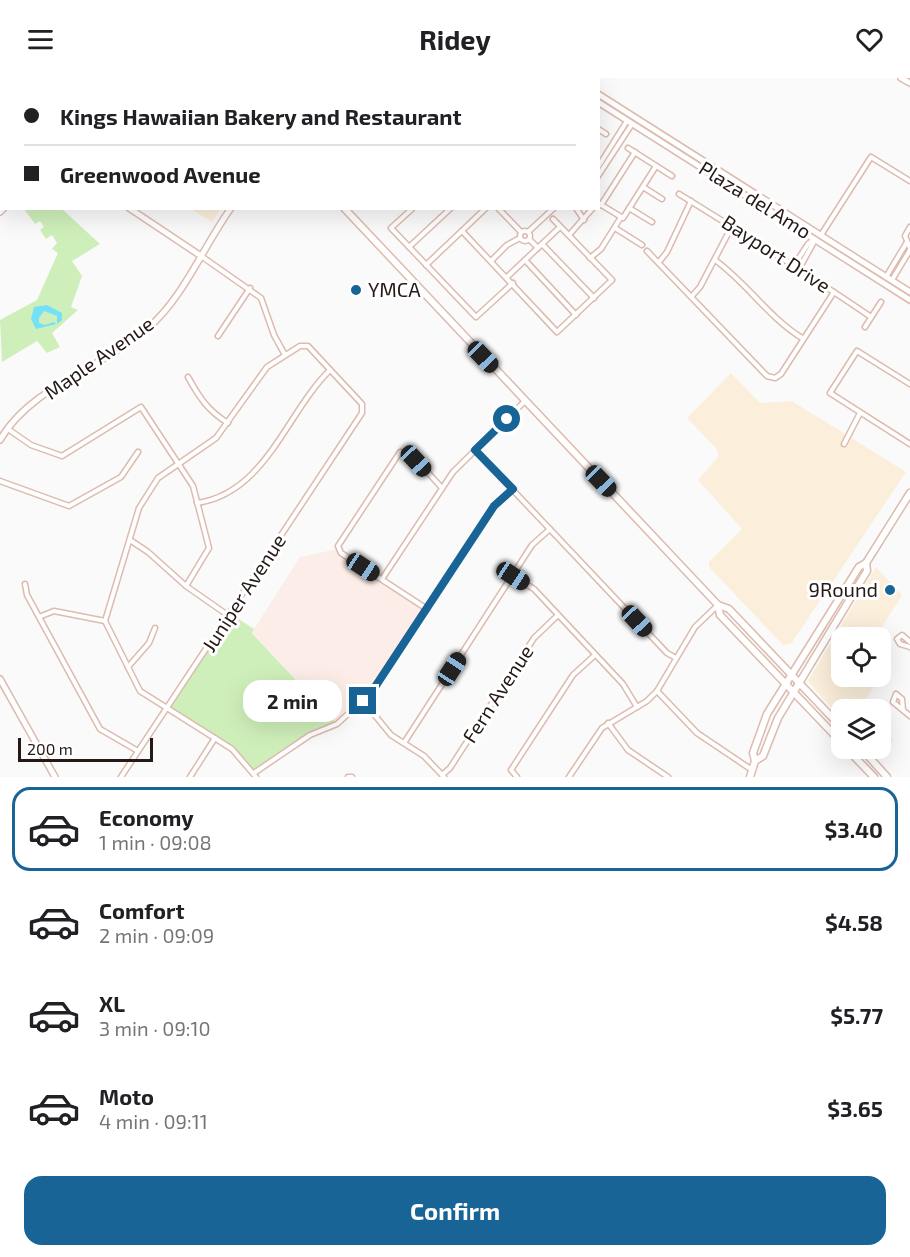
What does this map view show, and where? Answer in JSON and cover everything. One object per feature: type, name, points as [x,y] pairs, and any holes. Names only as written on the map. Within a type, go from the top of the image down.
[{"type":"main road","points":[[346,210],[718,605],[729,609],[831,716]]},
{"type":"main road","points":[[751,774],[759,730],[785,684],[859,567],[866,563],[910,493]]},
{"type":"main road","points":[[755,762],[763,756],[778,718],[864,577],[867,571],[866,563]]},
{"type":"main road","points":[[718,605],[720,615],[831,732]]},
{"type":"main road","points":[[857,759],[874,777]]},
{"type":"main road","points":[[871,759],[887,777]]},
{"type":"street","name":"Plaza del Amo","points":[[600,95],[632,119],[910,292]]},
{"type":"street","name":"Plaza del Amo","points":[[600,103],[632,119]]},
{"type":"street","points":[[600,164],[632,119]]},
{"type":"street","points":[[600,173],[632,119]]},
{"type":"street","points":[[600,130],[606,134]]},
{"type":"street","points":[[628,148],[672,176]]},
{"type":"street","points":[[621,217],[600,204],[634,152]]},
{"type":"street","points":[[798,270],[871,156],[910,181]]},
{"type":"street","points":[[591,258],[601,249],[621,217],[623,218],[656,166]]},
{"type":"street","points":[[642,187],[662,199]]},
{"type":"street","name":"Bayport Drive","points":[[679,194],[770,249],[793,267],[871,317]]},
{"type":"street","points":[[659,262],[667,252],[691,201]]},
{"type":"street","points":[[629,208],[652,222]]},
{"type":"street","points":[[132,210],[250,288],[261,298],[274,335],[285,355]]},
{"type":"street","name":"Maple Avenue","points":[[0,440],[7,429],[31,405],[149,327],[166,308],[230,210]]},
{"type":"street","points":[[411,210],[391,228],[476,317],[513,283]]},
{"type":"street","points":[[409,247],[449,210]]},
{"type":"street","points":[[426,265],[484,210]]},
{"type":"street","points":[[500,210],[521,232],[528,232],[552,210]]},
{"type":"street","points":[[577,210],[584,220]]},
{"type":"street","points":[[569,235],[592,210]]},
{"type":"street","points":[[462,231],[513,283],[557,333],[612,280],[553,219]]},
{"type":"street","points":[[692,296],[715,260],[732,226]]},
{"type":"street","points":[[507,277],[560,227]]},
{"type":"street","points":[[889,278],[910,249],[905,236],[910,227]]},
{"type":"street","points":[[615,228],[642,245]]},
{"type":"street","points":[[520,238],[521,232]]},
{"type":"street","points":[[528,232],[529,239],[538,248]]},
{"type":"street","name":"Plaza del Amo","points":[[819,236],[910,300]]},
{"type":"street","points":[[793,267],[808,244],[819,236]]},
{"type":"street","points":[[491,261],[507,245],[520,238]]},
{"type":"street","points":[[520,238],[525,241],[529,239]]},
{"type":"street","points":[[888,286],[889,278],[907,242]]},
{"type":"street","points":[[542,244],[594,298]]},
{"type":"street","points":[[647,251],[767,376],[775,378],[781,374],[802,338],[834,292]]},
{"type":"street","points":[[801,255],[806,259]]},
{"type":"street","points":[[525,260],[576,315]]},
{"type":"street","points":[[715,260],[726,268],[776,320],[802,338]]},
{"type":"street","points":[[218,336],[250,288]]},
{"type":"street","points":[[865,327],[881,302]]},
{"type":"street","points":[[197,503],[215,500],[255,472],[330,370],[304,345],[285,355],[262,372],[216,438],[158,478],[140,508],[105,621],[140,691],[239,755],[255,775],[310,735],[334,727],[363,701],[375,687],[494,506],[513,489]]},
{"type":"street","points":[[910,384],[857,351],[830,393],[910,444]]},
{"type":"street","name":"Juniper Avenue","points":[[121,777],[363,413],[364,407],[330,370]]},
{"type":"street","points":[[188,377],[201,401],[212,413],[228,423]]},
{"type":"street","points":[[382,579],[457,467],[525,401]]},
{"type":"street","points":[[7,429],[31,445],[62,456],[141,407],[193,486],[209,548],[186,586]]},
{"type":"street","points":[[844,444],[860,412]]},
{"type":"street","points":[[475,450],[667,653],[676,658]]},
{"type":"street","points":[[427,609],[338,548],[398,454],[403,451],[411,454],[442,488]]},
{"type":"street","points":[[0,482],[69,506],[121,477],[138,452]]},
{"type":"street","points":[[404,743],[532,545],[550,529]]},
{"type":"street","points":[[130,540],[148,552],[186,586],[229,616]]},
{"type":"street","points":[[513,576],[534,589],[623,684],[637,707]]},
{"type":"street","points":[[25,584],[27,595],[100,729],[138,751]]},
{"type":"street","points":[[569,777],[608,723],[637,707],[657,691],[695,627],[718,605]]},
{"type":"street","points":[[39,617],[54,611],[105,621]]},
{"type":"street","name":"Fern Avenue","points":[[443,776],[534,638],[557,616]]},
{"type":"street","points":[[128,667],[149,643],[155,628]]},
{"type":"street","points":[[910,642],[902,635],[897,639],[900,644],[910,647]]},
{"type":"street","points":[[517,777],[511,770],[573,675],[595,655]]},
{"type":"street","points":[[0,679],[56,777]]},
{"type":"street","points":[[657,691],[697,733],[751,774]]},
{"type":"street","points":[[363,701],[392,735],[424,756],[443,776]]},
{"type":"street","points":[[903,710],[910,716]]},
{"type":"street","points":[[608,723],[628,750],[668,777]]},
{"type":"street","points":[[190,777],[215,738]]},
{"type":"shaded area","points":[[193,210],[220,210],[212,222]]},
{"type":"shaded area","points":[[731,373],[760,403],[792,401],[906,472],[791,644],[783,645],[709,567],[709,562],[742,529],[698,480],[719,456],[716,448],[687,418]]},
{"type":"shaded area","points":[[337,549],[426,609],[375,687],[337,724],[252,632],[300,557]]},
{"type":"shaded area","points":[[876,567],[902,595],[882,627],[840,627]]},
{"type":"shaded area","points":[[831,642],[831,687],[874,687],[866,699],[831,699],[831,707],[808,681]]},
{"type":"green space","points":[[25,210],[63,210],[100,244],[72,261],[82,276],[71,307],[78,310],[52,333],[60,347],[47,353],[37,341],[2,362],[0,320],[37,300],[58,253],[52,249],[57,243],[52,235],[46,239],[40,230],[44,227],[40,221],[35,224]]},
{"type":"green space","points":[[231,614],[254,629],[252,633],[337,724],[321,730],[254,772],[232,748],[168,709]]},
{"type":"water","points":[[47,305],[62,313],[62,320],[57,324],[57,316],[44,311],[39,318],[39,323],[45,325],[54,322],[56,324],[36,329],[31,319],[34,307]]},
{"type":"place","name":"YMCA","points":[[356,290]]},
{"type":"place","name":"9Round","points":[[890,590]]},
{"type":"route","points":[[363,701],[375,687],[494,506],[513,489],[475,450],[507,419]]}]
